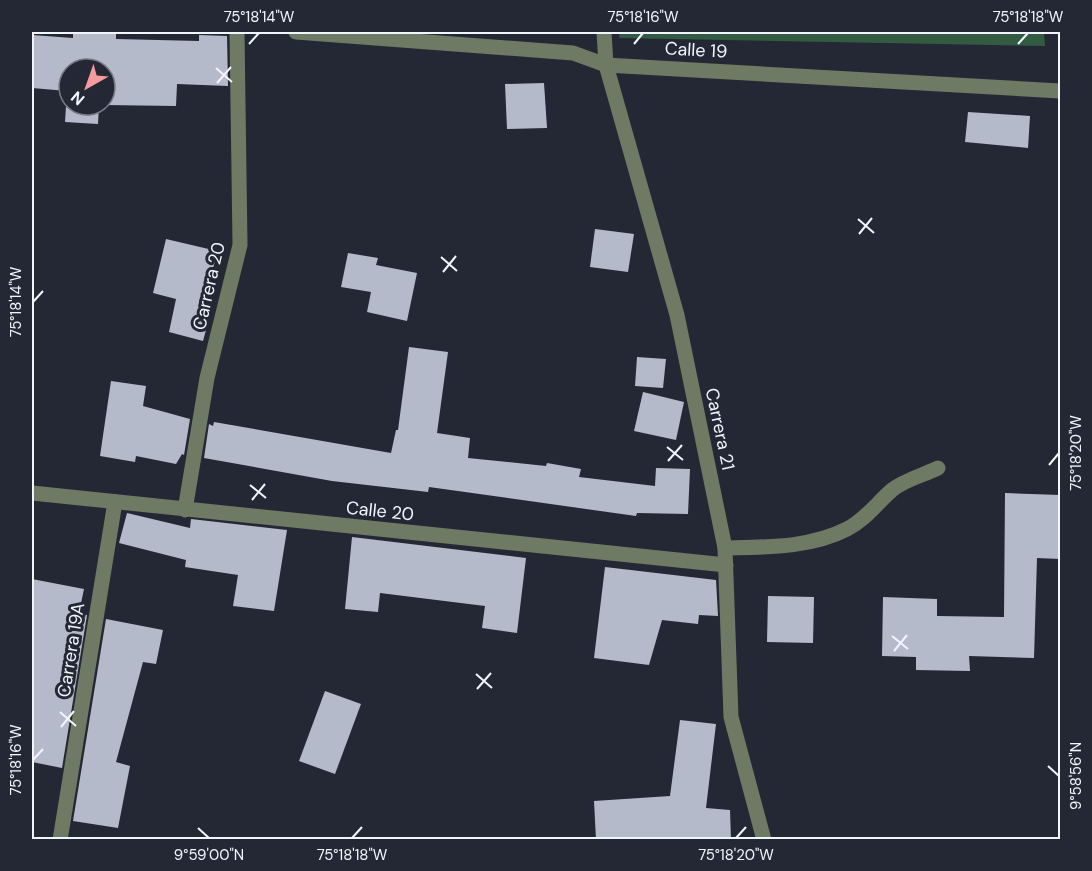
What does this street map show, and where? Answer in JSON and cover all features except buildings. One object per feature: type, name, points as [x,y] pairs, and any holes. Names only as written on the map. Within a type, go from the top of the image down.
[{"type":"street","name":"Carrera 20","points":[[185,510],[207,378],[240,245],[237,32]]},
{"type":"street","name":"Calle 19","points":[[296,32],[573,53],[606,65],[1060,91]]},
{"type":"street","name":"Carrera 21","points":[[604,32],[606,65],[677,315],[725,548],[731,717],[764,840]]},
{"type":"street","points":[[725,548],[782,546],[826,538],[848,528],[869,514],[894,489],[938,468]]},
{"type":"street","name":"Calle 20","points":[[32,493],[726,565]]},
{"type":"street","name":"Carrera 19A","points":[[60,840],[115,502]]},
{"type":"green space","points":[[620,32],[1044,32],[1045,46],[619,38]]}]
